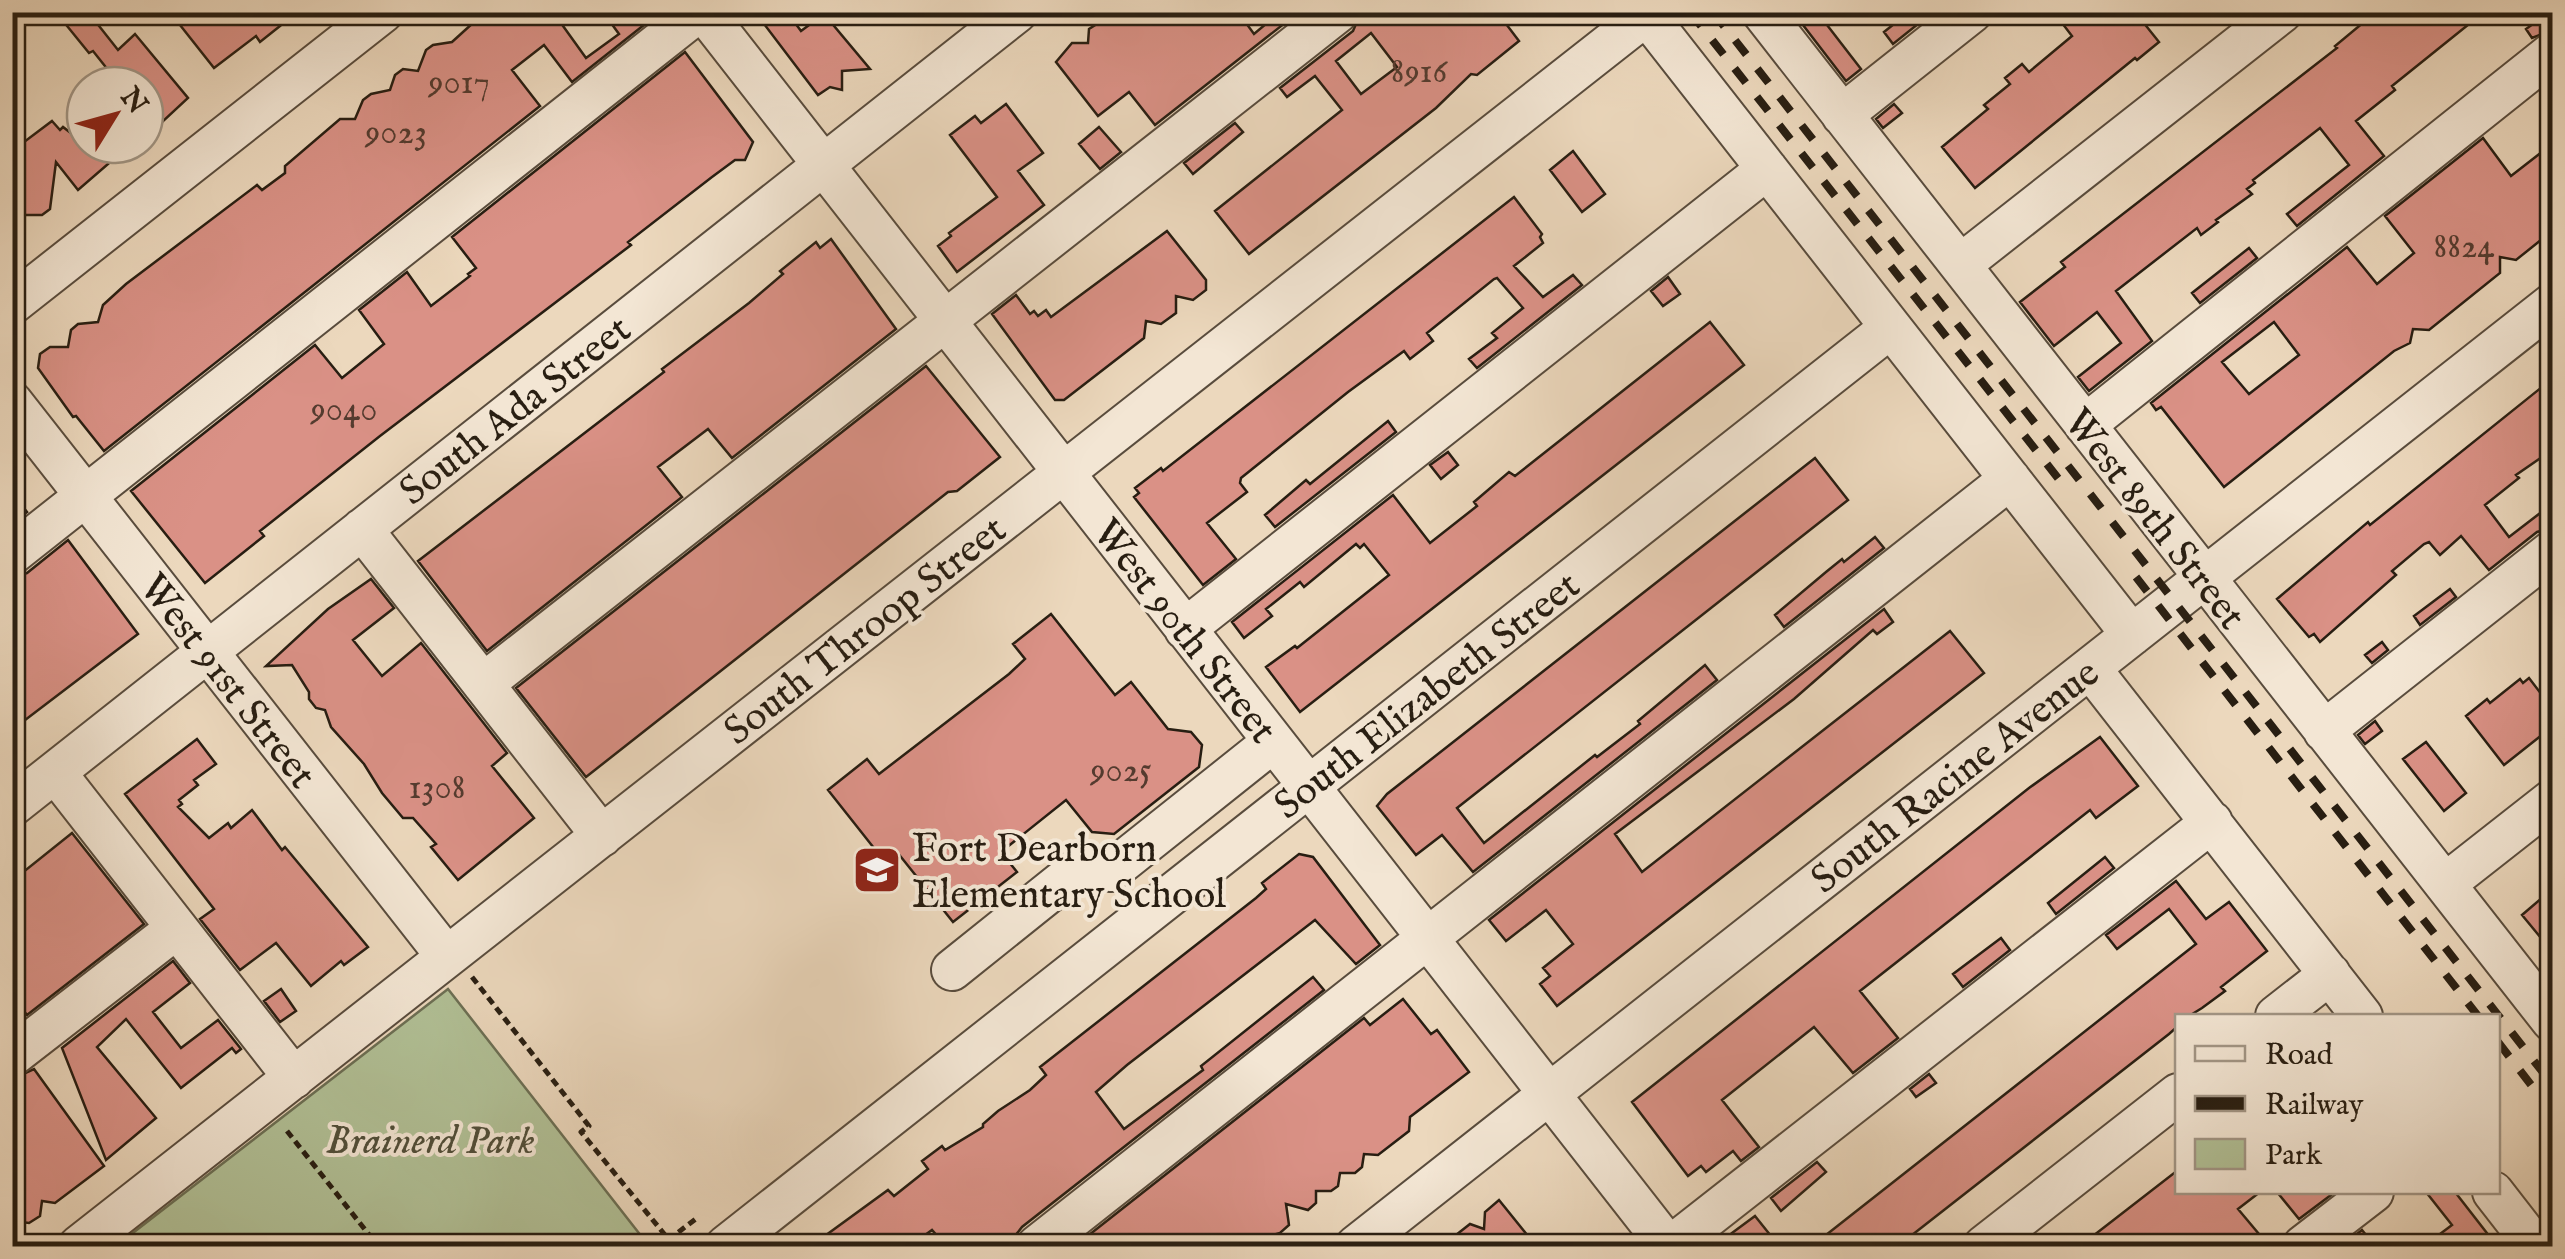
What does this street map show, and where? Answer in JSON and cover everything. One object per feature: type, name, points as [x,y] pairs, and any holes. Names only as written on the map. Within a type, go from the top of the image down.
[{"type":"street","points":[[12,304],[382,12]]},
{"type":"street","points":[[12,554],[701,12]]},
{"type":"street","name":"West 90th Street","points":[[701,12],[1670,1246]]},
{"type":"street","name":"South Ada Street","points":[[12,806],[1017,12]]},
{"type":"street","points":[[483,684],[1338,12]]},
{"type":"street","name":"West 89th Street","points":[[1762,12],[2552,1022]]},
{"type":"street","points":[[1842,115],[1972,12]]},
{"type":"street","points":[[1960,265],[2282,12]]},
{"type":"street","points":[[1647,13],[2132,636]]},
{"type":"street","name":"South Throop Street","points":[[79,1246],[294,1078],[462,970],[602,836],[1647,13]]},
{"type":"street","points":[[2084,425],[2552,54]]},
{"type":"street","points":[[1185,629],[1767,169]]},
{"type":"street","name":"South Racine Avenue","points":[[1356,1246],[2552,304]]},
{"type":"street","name":"South Elizabeth Street","points":[[726,1246],[1890,328]]},
{"type":"street","name":"West 91st Street","points":[[12,402],[462,970]]},
{"type":"street","points":[[1037,1246],[2010,479]]},
{"type":"street","points":[[362,529],[602,836]]},
{"type":"street","points":[[2324,731],[2552,551]]},
{"type":"street","points":[[2090,668],[2360,1014]]},
{"type":"street","points":[[952,970],[1083,865],[1111,870],[1273,742]]},
{"type":"street","points":[[55,772],[294,1078]]},
{"type":"street","points":[[2446,884],[2552,800]]},
{"type":"street","points":[[1670,1246],[2212,822]]},
{"type":"street","points":[[12,1056],[177,928]]},
{"type":"street","points":[[2279,1014],[2330,974]]},
{"type":"street","points":[[1984,1246],[2175,1096]]},
{"type":"street","points":[[2304,1246],[2370,1194]]},
{"type":"street","points":[[2496,1194],[2535,1246]]},
{"type":"path","points":[[462,970],[589,1126],[581,1132],[670,1244],[696,1218]]},
{"type":"path","points":[[287,1131],[378,1246]]},
{"type":"green space","name":"Brainerd Park","points":[[448,989],[649,1246],[116,1246]]},
{"type":"building","points":[[74,12],[88,12],[118,50],[135,34],[161,65],[104,65],[63,21]]},
{"type":"building","points":[[197,12],[269,12],[280,26],[260,42],[256,36],[214,68],[180,25]]},
{"type":"building","points":[[485,12],[553,12],[586,58],[619,34],[603,12],[650,12],[654,17],[572,82],[544,45],[512,70],[540,106],[104,451],[73,417],[38,368],[40,354],[50,347],[68,347],[71,330],[78,324],[98,322],[103,305],[126,284],[257,185],[262,190],[285,173],[285,166],[340,119],[355,119],[363,100],[390,90],[395,75],[403,69],[418,71],[426,50],[452,42]]},
{"type":"building","points":[[755,12],[787,12],[801,31],[824,14],[870,69],[842,71],[842,90],[830,87],[818,95]]},
{"type":"building","points":[[1116,12],[1238,12],[1254,34],[1280,12],[1299,12],[1155,125],[1129,92],[1098,116],[1056,62],[1072,43],[1088,43],[1089,29]]},
{"type":"building","points":[[1361,12],[1497,12],[1519,41],[1477,75],[1471,74],[1436,108],[1249,254],[1215,211],[1342,110],[1315,76],[1287,97],[1280,88],[1353,31]],"holes":[[[1371,33],[1397,67],[1361,94],[1336,61]]]},
{"type":"building","points":[[1793,12],[1817,12],[1861,69],[1846,81]]},
{"type":"building","points":[[1909,12],[1933,12],[1893,44],[1884,32]]},
{"type":"building","points":[[2074,12],[2135,12],[2159,42],[1975,188],[1942,147],[1988,109],[1984,105],[2010,84],[2005,78],[2022,64],[2029,72],[2072,36],[2062,23]]},
{"type":"building","points":[[2376,12],[2484,12],[2392,86],[2395,90],[2356,121],[2384,156],[2297,226],[2287,214],[2349,165],[2320,128],[2253,180],[2255,183],[2247,189],[2252,194],[2218,222],[2201,235],[2197,228],[2116,291],[2152,341],[2089,391],[2078,377],[2121,343],[2097,312],[2054,346],[2020,302],[2065,267],[2061,262],[2337,48]]},
{"type":"building","points":[[2544,16],[2552,30],[2532,38],[2526,29]]},
{"type":"building","points":[[685,52],[753,142],[745,160],[735,160],[712,177],[628,242],[631,245],[380,436],[260,531],[264,536],[205,583],[131,491],[315,345],[342,378],[384,344],[359,310],[407,272],[431,306],[470,276],[476,268],[452,237]]},
{"type":"building","points":[[165,70],[188,98],[165,119]]},
{"type":"building","points":[[1006,104],[1043,153],[1018,171],[1044,205],[957,272],[938,246],[997,197],[950,135],[975,116],[981,123]]},
{"type":"building","points":[[1894,104],[1902,113],[1883,128],[1876,119]]},
{"type":"building","points":[[52,121],[60,130],[65,129],[65,165],[107,165],[78,190],[56,162],[50,209],[42,215],[12,215],[12,151]]},
{"type":"building","points":[[1235,123],[1243,132],[1193,174],[1184,163]]},
{"type":"building","points":[[1099,127],[1121,152],[1100,169],[1079,144]]},
{"type":"building","points":[[2483,138],[2511,176],[2552,144],[2552,231],[2516,260],[2500,257],[2500,273],[2429,330],[2413,329],[2410,343],[2394,351],[2224,487],[2161,407],[2156,410],[2151,403],[2347,247],[2377,284],[2414,253],[2385,216]],"holes":[[[2274,322],[2299,355],[2249,394],[2222,362]]]},
{"type":"building","points":[[1573,151],[1605,194],[1582,212],[1550,170]]},
{"type":"building","points":[[1514,197],[1542,234],[1543,243],[1514,266],[1543,297],[1573,275],[1582,285],[1477,368],[1469,359],[1497,338],[1492,333],[1523,308],[1494,279],[1427,333],[1433,341],[1410,359],[1404,351],[1348,392],[1241,478],[1247,492],[1207,523],[1236,559],[1203,585],[1134,497],[1139,493],[1135,488],[1161,468],[1163,471]]},
{"type":"building","points":[[1167,231],[1206,280],[1206,290],[1193,300],[1176,296],[1176,313],[1161,324],[1146,321],[1144,338],[1064,400],[1055,400],[992,314],[1016,295],[1030,314],[1034,311],[1038,316],[1046,310],[1051,317]]},
{"type":"building","points":[[831,239],[896,329],[732,458],[708,429],[658,467],[682,497],[487,651],[418,561],[664,372],[662,369],[749,303],[816,242],[820,248]]},
{"type":"building","points":[[2249,248],[2257,258],[2200,303],[2192,293]]},
{"type":"building","points":[[1668,277],[1680,294],[1663,306],[1651,291]]},
{"type":"building","points":[[1710,322],[1744,365],[1300,712],[1266,667],[1297,648],[1389,575],[1364,544],[1360,548],[1356,544],[1304,587],[1300,582],[1266,609],[1272,616],[1244,638],[1232,622],[1393,495],[1430,543],[1477,506],[1474,502],[1509,472],[1515,476]]},
{"type":"building","points":[[926,366],[1000,457],[957,491],[948,492],[586,777],[516,688]]},
{"type":"building","points":[[2552,379],[2552,450],[2516,475],[2519,478],[2485,505],[2509,537],[2552,504],[2552,528],[2537,532],[2489,570],[2461,536],[2440,555],[2429,542],[2424,544],[2392,571],[2396,575],[2320,642],[2314,634],[2309,637],[2277,599],[2368,522],[2370,525]]},
{"type":"building","points":[[1388,421],[1396,432],[1275,527],[1265,515]]},
{"type":"building","points":[[1448,452],[1458,465],[1441,479],[1430,465]]},
{"type":"building","points":[[1815,458],[1848,500],[1457,808],[1484,843],[1640,724],[1638,721],[1705,665],[1717,680],[1473,872],[1442,835],[1416,855],[1377,806],[1387,794]]},
{"type":"building","points":[[12,493],[27,512],[12,523]]},
{"type":"building","points":[[1875,537],[1884,548],[1784,627],[1775,615]]},
{"type":"building","points":[[68,540],[138,634],[12,730],[12,577],[27,573]]},
{"type":"building","points":[[371,579],[394,608],[353,640],[382,676],[421,643],[507,753],[492,766],[534,818],[458,880],[431,847],[436,844],[413,818],[403,818],[331,727],[325,710],[316,708],[309,699],[309,692],[292,665],[266,666],[328,609]]},
{"type":"building","points":[[2450,589],[2456,597],[2420,625],[2414,616]]},
{"type":"building","points":[[1884,609],[1893,622],[1877,634],[1873,630],[1794,699],[1615,834],[1642,872],[1950,631],[1984,673],[1557,1006],[1540,984],[1550,976],[1543,968],[1573,944],[1546,910],[1506,941],[1489,920]]},
{"type":"building","points":[[1051,614],[1115,695],[1131,682],[1168,729],[1191,732],[1202,745],[1199,767],[1114,834],[1092,832],[1066,800],[1001,852],[1017,872],[953,922],[897,852],[885,862],[828,790],[867,759],[879,774],[1009,674],[1025,659],[1013,644]]},
{"type":"building","points":[[2382,642],[2388,650],[2372,663],[2365,655]]},
{"type":"building","points":[[2529,678],[2552,708],[2552,727],[2504,765],[2466,716],[2520,679],[2523,683]]},
{"type":"building","points":[[2375,721],[2382,731],[2365,744],[2358,735]]},
{"type":"building","points":[[2100,737],[2138,786],[2096,818],[2090,810],[1860,991],[1898,1038],[1853,1073],[1814,1027],[1722,1100],[1759,1147],[1741,1161],[1733,1151],[1706,1172],[1701,1166],[1688,1176],[1632,1102],[2029,788]]},
{"type":"building","points":[[197,739],[216,764],[194,780],[198,785],[179,800],[182,804],[178,807],[209,838],[228,823],[231,828],[252,810],[368,947],[344,965],[341,961],[311,986],[276,943],[240,970],[200,919],[214,909],[125,794]]},
{"type":"building","points":[[2426,742],[2466,793],[2444,811],[2403,759]]},
{"type":"building","points":[[72,833],[144,924],[27,1015],[12,996],[12,881]]},
{"type":"building","points":[[1299,854],[1313,857],[1380,945],[1356,964],[1315,920],[1127,1065],[1096,1092],[1124,1129],[1203,1070],[1201,1066],[1313,977],[1324,990],[1022,1227],[1014,1246],[946,1246],[932,1230],[910,1246],[811,1246],[888,1190],[894,1196],[928,1169],[922,1161],[942,1146],[945,1150],[983,1127],[998,1111],[1030,1090],[1046,1075],[1040,1067],[1256,898],[1266,889],[1262,883]]},
{"type":"building","points":[[2105,857],[2114,868],[2056,914],[2048,903]]},
{"type":"building","points":[[2176,881],[2206,919],[2229,902],[2267,951],[2221,987],[2225,991],[2202,1008],[2192,1014],[2175,1014],[2175,1029],[2169,1034],[1898,1246],[1812,1246],[2196,944],[2169,909],[2117,949],[2106,935]]},
{"type":"building","points":[[2543,897],[2552,909],[2552,929],[2541,938],[2522,915]]},
{"type":"building","points":[[2001,938],[2010,950],[1963,987],[1953,974]]},
{"type":"building","points":[[173,961],[190,983],[153,1012],[181,1048],[218,1020],[241,1049],[236,1053],[232,1048],[181,1088],[126,1019],[97,1047],[156,1118],[106,1160],[62,1048]]},
{"type":"building","points":[[281,989],[296,1011],[280,1022],[264,1001]]},
{"type":"building","points":[[1403,999],[1431,1034],[1437,1030],[1469,1072],[1410,1117],[1409,1131],[1378,1155],[1364,1154],[1362,1167],[1355,1173],[1340,1173],[1338,1186],[1331,1191],[1316,1191],[1316,1203],[1308,1210],[1286,1204],[1289,1225],[1280,1233],[1259,1239],[1257,1246],[1075,1246],[1364,1018],[1370,1025]]},
{"type":"building","points":[[34,1069],[104,1166],[55,1203],[42,1201],[40,1216],[29,1223],[12,1221],[12,1079]]},
{"type":"building","points":[[1929,1074],[1936,1083],[1916,1097],[1910,1089]]},
{"type":"building","points":[[1817,1162],[1826,1172],[1781,1211],[1771,1198]]},
{"type":"building","points":[[2175,1172],[2175,1194],[2257,1194],[2238,1209],[2269,1246],[2080,1246]]},
{"type":"building","points":[[2279,1194],[2332,1194],[2299,1219]]},
{"type":"building","points":[[2428,1194],[2457,1194],[2497,1246],[2424,1246],[2452,1225]]},
{"type":"building","points":[[1499,1200],[1536,1246],[1442,1246],[1470,1224],[1484,1229],[1485,1212]]},
{"type":"building","points":[[1755,1216],[1779,1246],[1742,1246],[1732,1233]]},
{"type":"building","points":[[2362,1230],[2375,1246],[2343,1245]]},
{"type":"railway","points":[[1690,12],[2065,487]]},
{"type":"railway","points":[[1713,12],[2497,1014]]},
{"type":"railway","points":[[2136,577],[2476,1014]]},
{"type":"railway","points":[[2500,1018],[2552,1084]]},
{"type":"railway","points":[[2500,1045],[2552,1112]]},
{"type":"place","name":"Fort Dearborn Elementary School","points":[[877,870]]}]
